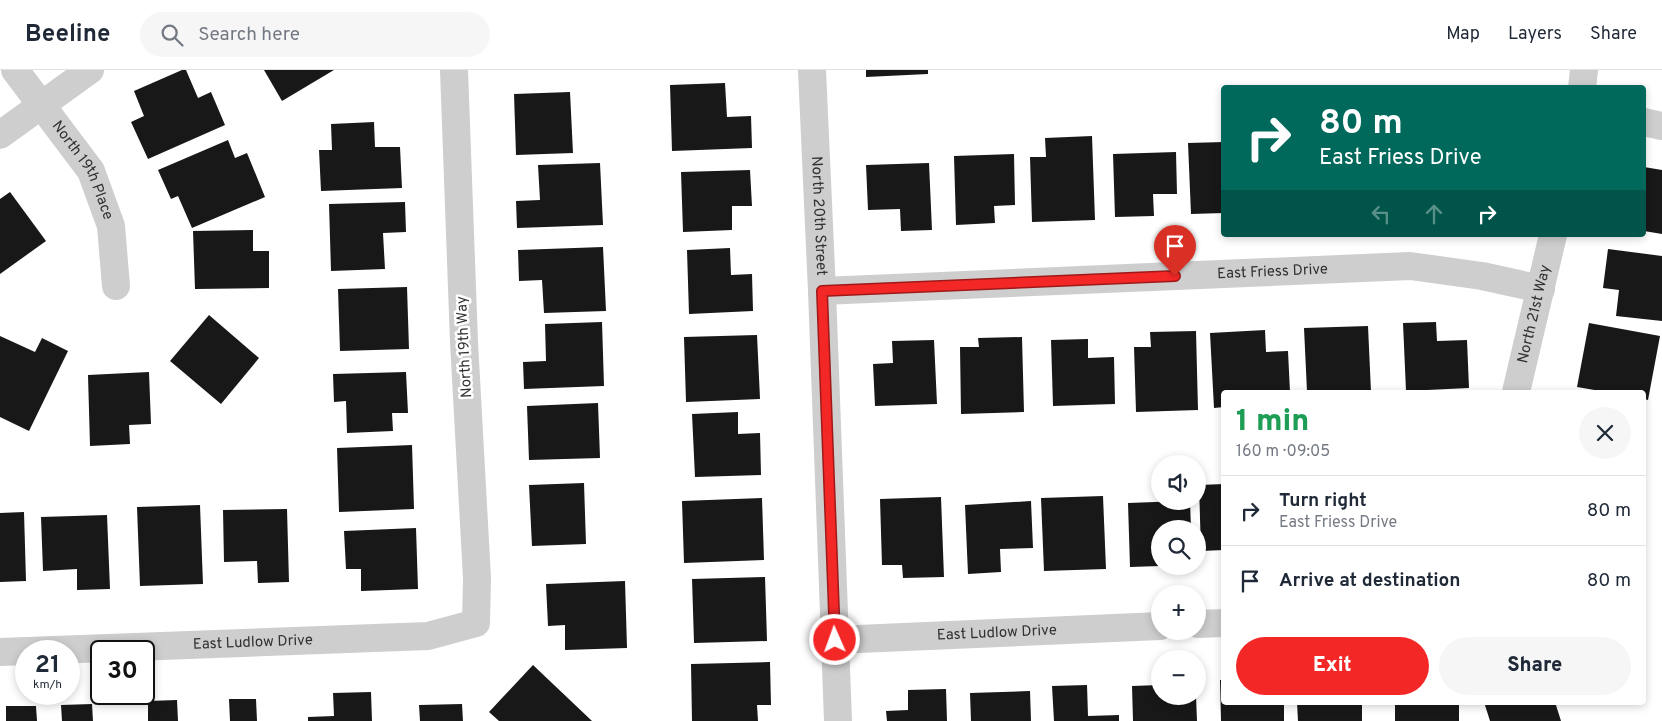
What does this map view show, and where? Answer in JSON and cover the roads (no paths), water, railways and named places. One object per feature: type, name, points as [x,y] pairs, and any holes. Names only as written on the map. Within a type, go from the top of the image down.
[{"type":"street","name":"North 19th Place","points":[[15,70],[91,171],[111,226],[116,286]]},
{"type":"street","points":[[0,135],[90,70]]},
{"type":"street","name":"North 19th Way","points":[[454,70],[464,342],[477,578],[476,623]]},
{"type":"street","name":"North 20th Street","points":[[812,70],[838,721]]},
{"type":"street","points":[[1582,85],[1584,70]]},
{"type":"street","points":[[1646,122],[1662,126]]},
{"type":"street","name":"North 21st Way","points":[[1516,390],[1553,237]]},
{"type":"street","name":"East Friess Drive","points":[[822,291],[1410,266],[1482,276],[1541,290]]},
{"type":"street","name":"East Ludlow Drive","points":[[80,649],[428,636],[476,623]]},
{"type":"street","points":[[1206,624],[1221,623]]},
{"type":"street","name":"East Ludlow Drive","points":[[835,640],[1151,626]]},
{"type":"street","name":"East Ludlow Drive","points":[[0,652],[15,651]]}]
